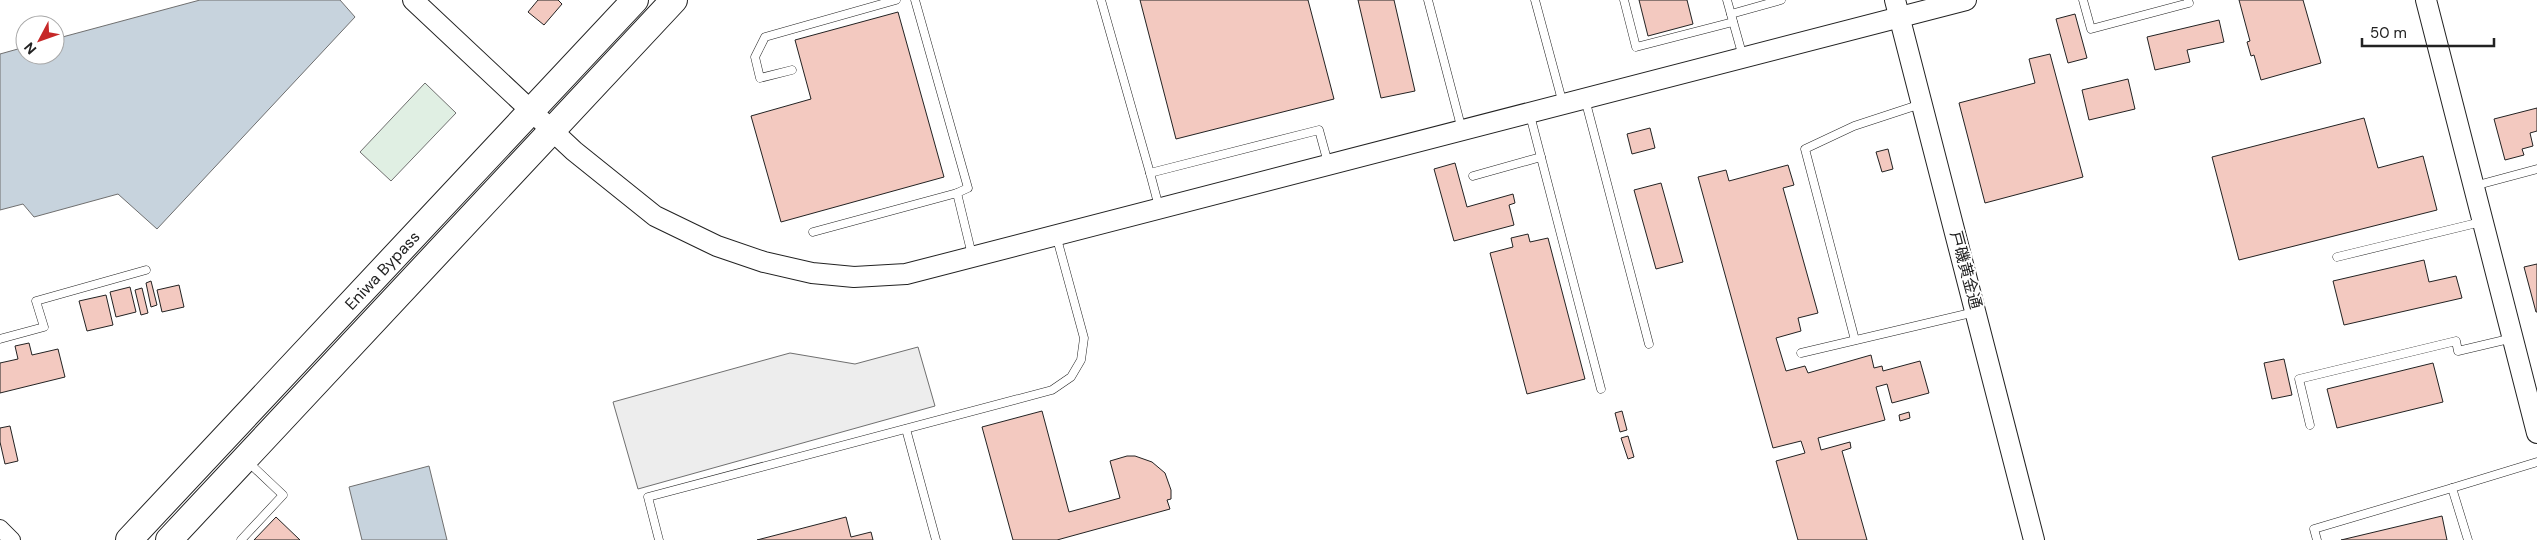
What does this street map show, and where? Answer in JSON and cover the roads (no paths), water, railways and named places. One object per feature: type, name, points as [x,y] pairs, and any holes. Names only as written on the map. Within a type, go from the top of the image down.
[{"type":"highway","name":"Eniwa Bypass","points":[[129,540],[635,0]]},
{"type":"highway","name":"Eniwa Bypass","points":[[169,540],[674,0]]},
{"type":"street","points":[[413,0],[552,131],[655,216],[717,246],[764,262],[812,273],[854,277],[906,274],[1742,58],[1897,8],[1966,0]]},
{"type":"street","points":[[2426,0],[2537,433]]},
{"type":"street","name":"戸磯黄金通","points":[[1897,8],[1977,312],[2034,540]]},
{"type":"street","points":[[0,528],[12,540]]},
{"type":"lane","points":[[792,70],[760,78],[755,56],[765,37],[896,0]]},
{"type":"lane","points":[[813,232],[956,193],[968,188],[915,0]]},
{"type":"lane","points":[[1101,0],[1159,209]]},
{"type":"lane","points":[[1428,0],[1462,130]]},
{"type":"lane","points":[[1535,0],[1563,104]]},
{"type":"lane","points":[[1624,0],[1636,47],[1733,22]]},
{"type":"lane","points":[[1727,0],[1742,58]]},
{"type":"lane","points":[[1731,14],[1780,0]]},
{"type":"lane","points":[[2083,0],[2091,29],[2189,3],[2188,0]]},
{"type":"lane","points":[[1585,98],[1649,344]]},
{"type":"lane","points":[[1855,340],[1805,149],[1854,126],[1923,104]]},
{"type":"lane","points":[[1530,113],[1601,389]]},
{"type":"lane","points":[[1150,173],[1319,130],[1328,165]]},
{"type":"lane","points":[[1473,176],[1541,157]]},
{"type":"lane","points":[[2474,186],[2537,169]]},
{"type":"lane","points":[[956,193],[973,257]]},
{"type":"lane","points":[[2337,258],[2483,222]]},
{"type":"lane","points":[[659,540],[648,497],[1052,390],[1071,377],[1081,360],[1084,338],[1056,235]]},
{"type":"lane","points":[[0,339],[44,327],[36,301],[146,270]]},
{"type":"lane","points":[[1801,353],[1977,312]]},
{"type":"lane","points":[[2310,424],[2299,379],[2456,341],[2458,351],[2513,338]]},
{"type":"lane","points":[[906,429],[936,540]]},
{"type":"lane","points":[[241,540],[283,495],[245,459]]},
{"type":"lane","points":[[2317,540],[2314,529],[2537,462]]},
{"type":"lane","points":[[2452,488],[2468,540]]}]
